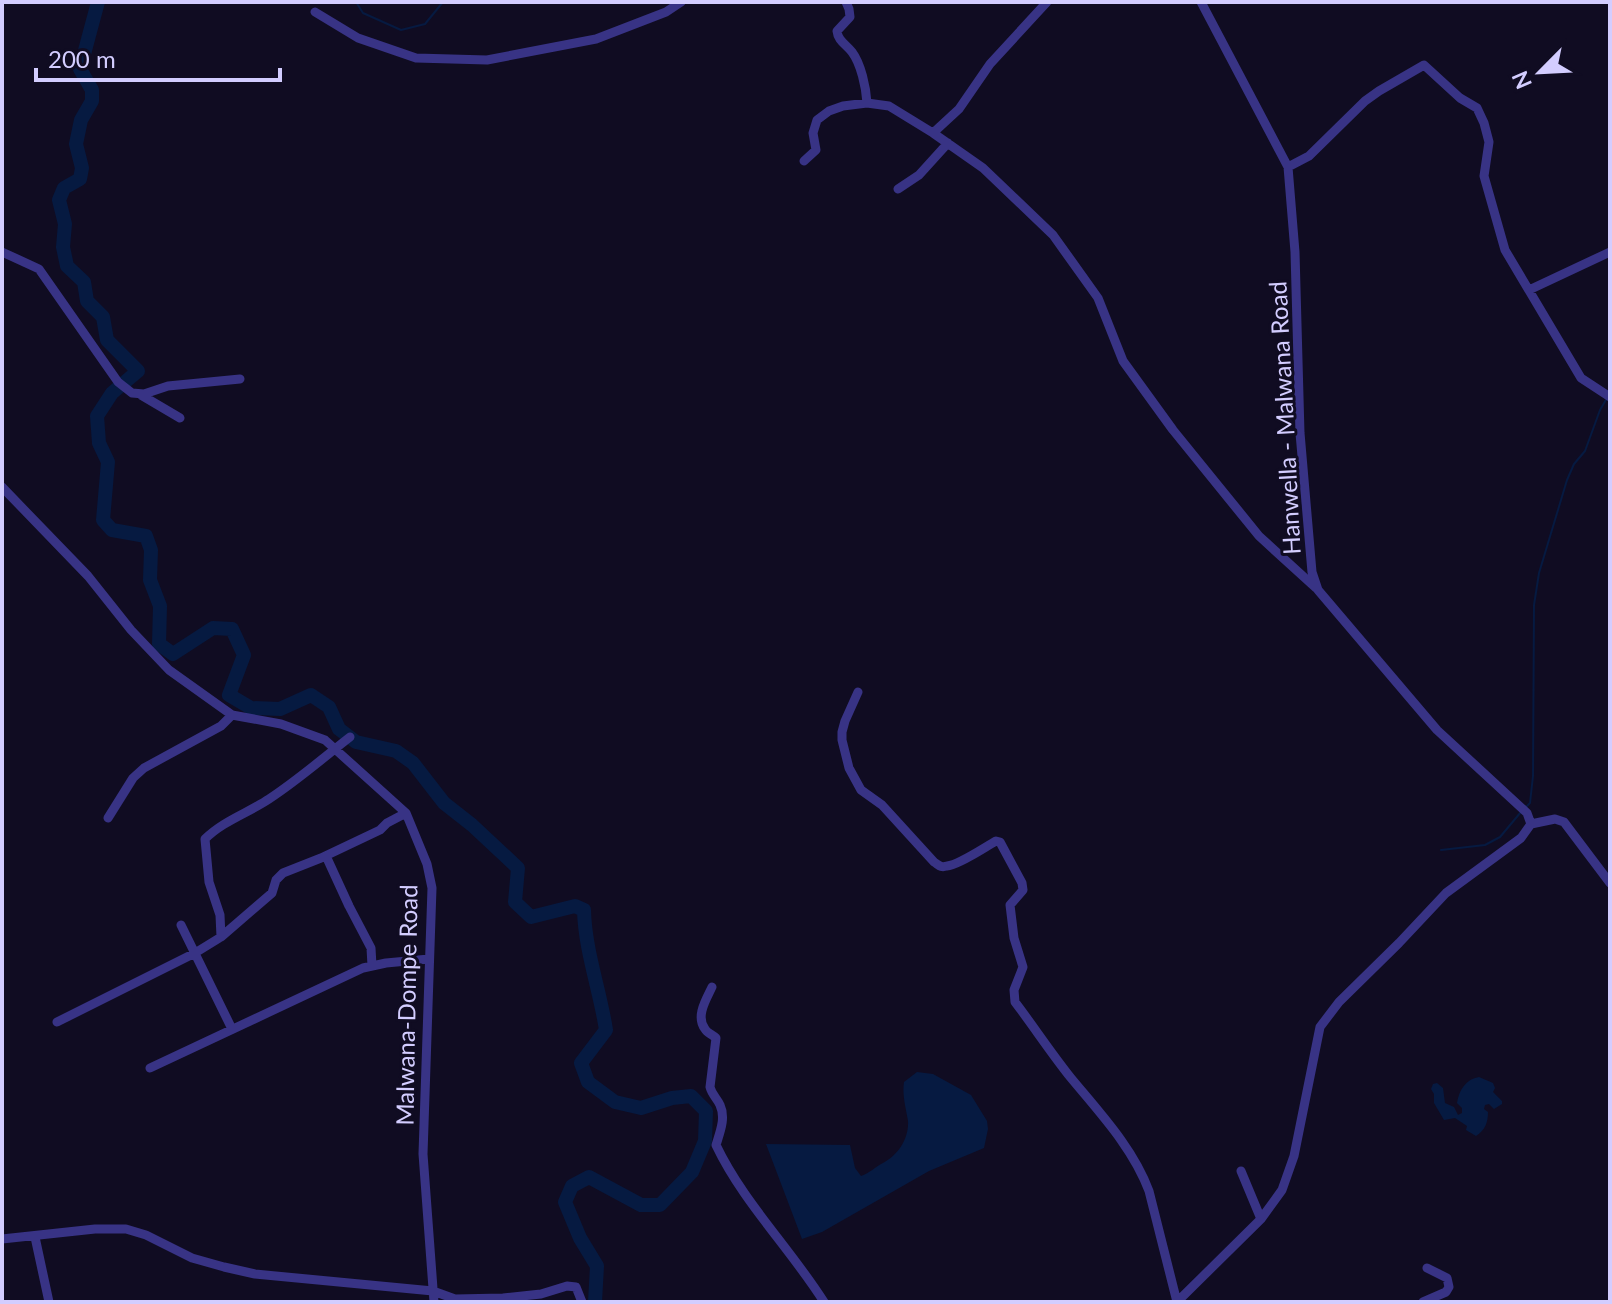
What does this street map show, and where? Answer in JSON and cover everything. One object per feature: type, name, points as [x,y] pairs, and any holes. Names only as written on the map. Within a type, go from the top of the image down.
[{"type":"street","points":[[315,12],[358,38],[416,58],[487,60],[596,39],[666,12],[681,2]]},
{"type":"street","points":[[846,2],[850,17],[837,31],[838,37],[854,54],[867,103]]},
{"type":"street","points":[[933,133],[959,109],[990,64],[1047,2]]},
{"type":"street","name":"Hanwella - Malwana Road","points":[[1201,2],[1288,167],[1295,252],[1300,433],[1312,572],[1318,590],[1437,730],[1518,804],[1527,813],[1531,824]]},
{"type":"street","points":[[1288,167],[1309,156],[1372,96],[1424,65],[1460,98],[1477,108],[1489,142],[1484,176],[1505,250],[1581,378],[1610,397]]},
{"type":"street","points":[[804,161],[816,150],[813,133],[817,120],[843,106],[867,103],[889,106],[983,168],[1053,235],[1098,298],[1123,361],[1173,430],[1259,536],[1318,590]]},
{"type":"street","points":[[898,189],[919,175],[948,143]]},
{"type":"street","points":[[2,252],[39,269],[118,382],[180,418]]},
{"type":"street","points":[[1529,290],[1610,252]]},
{"type":"street","points":[[132,391],[144,394],[168,386],[240,379]]},
{"type":"street","name":"Malwana-Dompe Road","points":[[2,487],[88,576],[131,630],[169,670],[232,715],[281,724],[325,740],[406,813],[427,864],[432,888],[423,1154],[434,1297]]},
{"type":"street","points":[[858,692],[845,721],[842,740],[849,768],[861,790],[882,805],[941,867],[996,841],[1000,842],[1022,883],[1023,890],[1010,905],[1014,938],[1023,967],[1014,990],[1015,1002],[1103,1116],[1143,1175],[1177,1302]]},
{"type":"street","points":[[108,818],[133,778],[144,768],[221,726],[232,715]]},
{"type":"street","points":[[221,937],[220,915],[209,882],[205,839],[214,830],[267,800],[350,737]]},
{"type":"street","points":[[57,1022],[221,937],[272,893],[276,880],[283,873],[380,830],[406,813]]},
{"type":"street","points":[[1177,1302],[1261,1219],[1282,1190],[1294,1156],[1320,1027],[1339,1002],[1446,893],[1521,838],[1531,824],[1555,819],[1564,822],[1610,883]]},
{"type":"street","points":[[326,856],[371,948],[372,966]]},
{"type":"street","points":[[181,925],[232,1029]]},
{"type":"street","points":[[150,1068],[363,968],[429,959]]},
{"type":"street","points":[[712,987],[702,1009],[701,1020],[705,1030],[716,1038],[710,1087],[723,1114],[717,1148],[744,1192],[824,1302]]},
{"type":"street","points":[[1241,1171],[1261,1219]]},
{"type":"street","points":[[2,1239],[95,1229],[126,1229],[146,1235],[192,1258],[255,1274],[455,1299],[541,1294],[567,1286],[576,1287],[582,1302]]},
{"type":"street","points":[[35,1237],[49,1302]]},
{"type":"street","points":[[1423,1302],[1446,1292],[1449,1287],[1447,1278],[1427,1268]]},
{"type":"water","points":[[917,1072],[933,1074],[971,1095],[987,1121],[984,1148],[929,1171],[822,1232],[802,1239],[766,1144],[850,1145],[855,1168],[861,1176],[864,1175],[888,1160],[902,1146],[908,1128],[904,1082]]},
{"type":"water","points":[[1479,1077],[1493,1083],[1493,1092],[1502,1104],[1494,1109],[1489,1104],[1485,1105],[1487,1123],[1476,1136],[1455,1118],[1444,1120],[1434,1103],[1431,1089],[1437,1083],[1443,1088],[1445,1103],[1454,1107],[1458,1115],[1462,1113],[1457,1103],[1461,1090],[1470,1080]]},
{"type":"waterway","points":[[98,2],[80,69],[92,90],[92,101],[81,120],[76,144],[82,168],[80,179],[64,188],[59,200],[65,224],[63,247],[67,266],[84,282],[87,301],[103,317],[107,340],[138,371],[112,393],[97,416],[99,443],[108,462],[103,520],[112,530],[146,536],[151,550],[150,580],[160,606],[159,644],[173,654],[213,628],[232,629],[244,655],[229,695],[251,708],[280,709],[311,695],[329,707],[339,729],[356,742],[396,751],[413,763],[444,803],[518,868],[515,902],[531,917],[575,906],[584,910],[587,940],[606,1030],[581,1063],[588,1082],[615,1102],[641,1108],[672,1098],[691,1096],[706,1111],[705,1141],[692,1172],[660,1205],[641,1205],[589,1177],[572,1186],[565,1202],[580,1238],[597,1266],[595,1302]]},
{"type":"waterway","points":[[356,2],[363,13],[401,30],[425,24],[443,2]]},
{"type":"waterway","points":[[1526,807],[1530,803],[1533,776],[1534,605],[1539,573],[1567,480],[1574,464],[1585,451],[1607,398]]},
{"type":"waterway","points":[[1441,850],[1485,845],[1500,837],[1521,812]]}]
